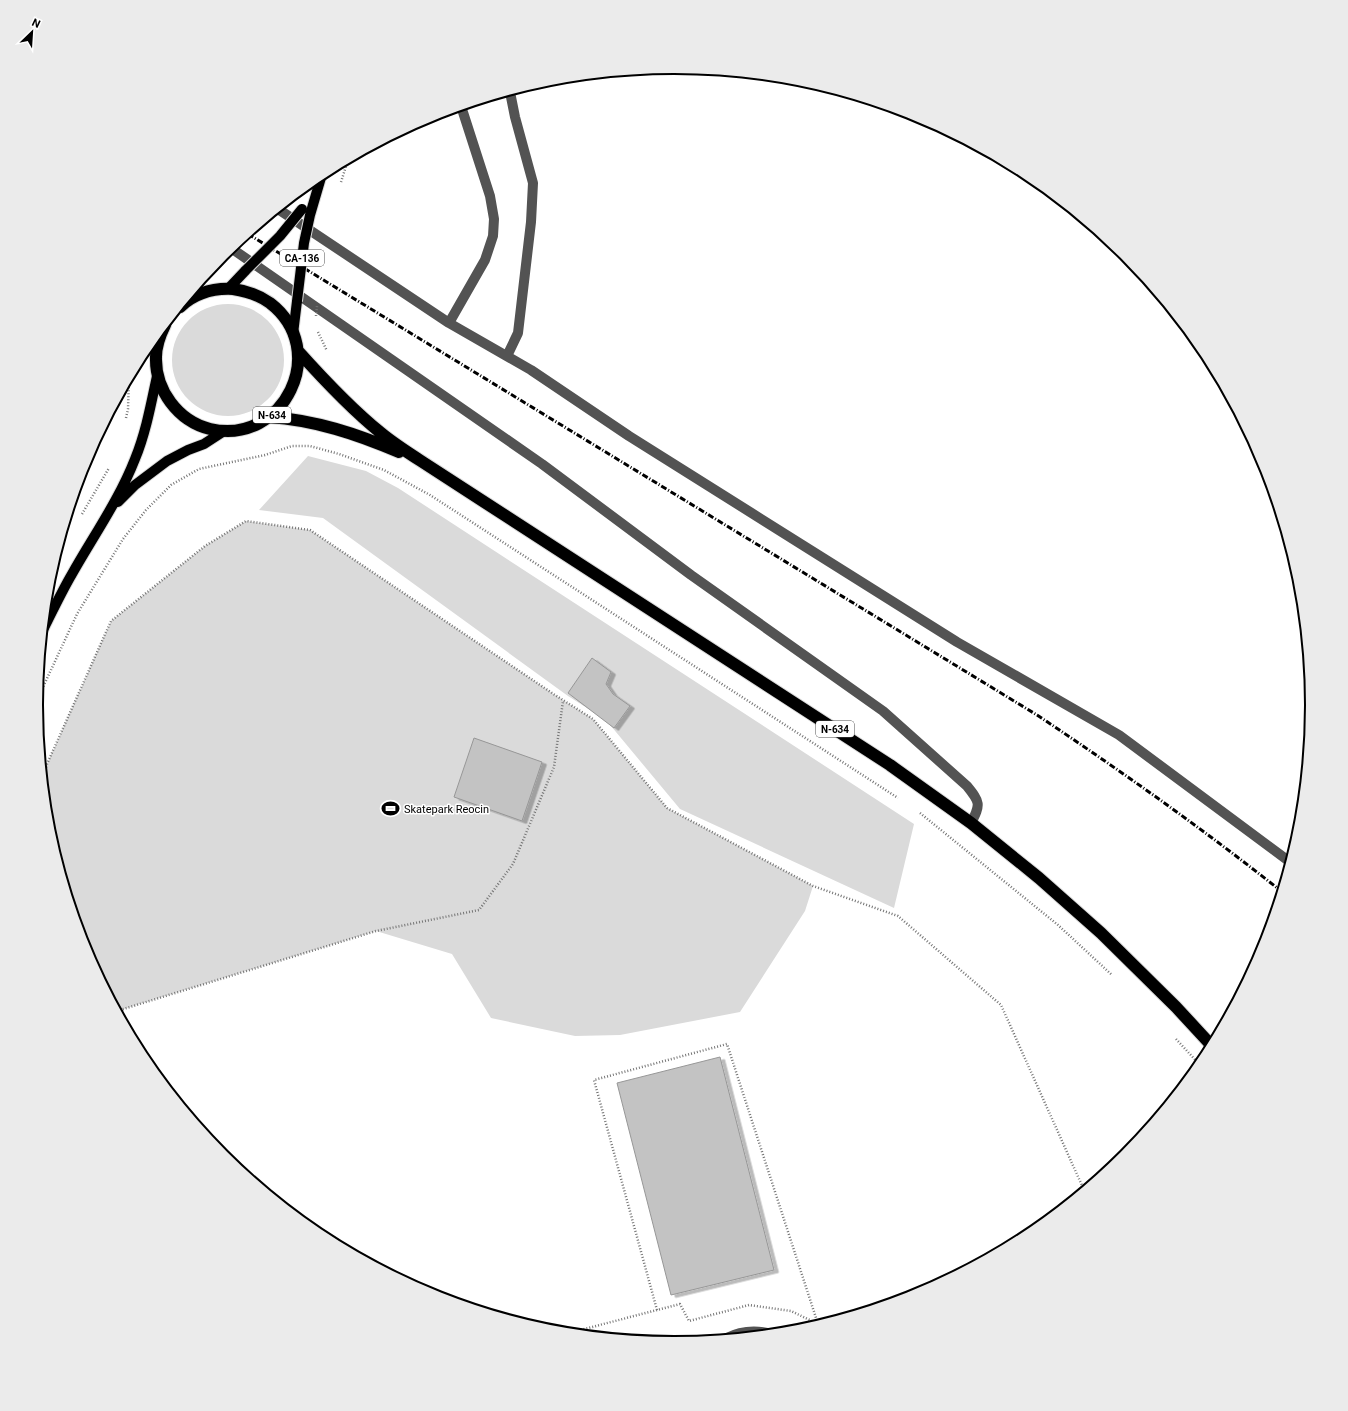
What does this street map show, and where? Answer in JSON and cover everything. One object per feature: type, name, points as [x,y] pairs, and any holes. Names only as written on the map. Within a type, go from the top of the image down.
[{"type":"highway","name":"N-634","points":[[155,346],[157,376],[167,397],[182,415],[194,423],[224,431],[248,428],[269,417],[278,409],[292,388],[298,364],[298,351],[293,334],[284,317],[265,300],[241,290],[200,290],[192,298]]},
{"type":"highway","name":"N-634","points":[[298,351],[327,384],[360,416],[420,461],[890,765],[971,823],[1039,878],[1101,933],[1176,1007],[1208,1041]]},
{"type":"highway","name":"N-634","points":[[269,417],[291,419],[336,429],[379,443],[420,461]]},
{"type":"main road","name":"CA-136","points":[[293,334],[304,243],[306,212],[318,185]]},
{"type":"main road","name":"CA-136","points":[[228,289],[306,212]]},
{"type":"main road","points":[[49,619],[72,574],[112,508],[136,458],[145,430],[157,376]]},
{"type":"main road","points":[[112,508],[135,485],[167,461],[188,450],[204,444],[224,431]]},
{"type":"street","points":[[507,356],[518,333],[531,222],[533,183],[511,96]]},
{"type":"street","points":[[449,323],[485,260],[493,236],[494,218],[490,196],[463,111]]},
{"type":"street","points":[[282,212],[449,323],[507,356],[629,436],[957,642],[1120,735],[1286,859]]},
{"type":"street","points":[[236,251],[542,464],[691,575],[883,711],[968,786],[978,799],[978,810],[971,823]]},
{"type":"path","points":[[316,316],[316,324]]},
{"type":"path","points":[[317,328],[330,356]]},
{"type":"path","points":[[126,421],[129,389]]},
{"type":"path","points":[[43,686],[77,614],[111,558],[146,510],[171,485],[199,469],[265,455],[292,446],[310,446],[339,454],[384,470],[430,495],[901,799]]},
{"type":"path","points":[[82,514],[109,467]]},
{"type":"path","points":[[46,768],[111,621],[205,546],[246,521],[310,530],[593,719],[666,808],[813,886],[898,916],[1001,1005],[1082,1186]]},
{"type":"path","points":[[122,1010],[376,931],[480,910],[513,864],[554,767],[563,700]]},
{"type":"path","points":[[920,813],[1058,925],[1113,976]]},
{"type":"path","points":[[1173,1036],[1196,1061]]},
{"type":"path","points":[[657,1310],[594,1080],[727,1044],[817,1319]]},
{"type":"path","points":[[583,1329],[680,1304],[689,1321],[749,1305],[791,1311],[812,1321]]},
{"type":"shaded area","points":[[228,304],[249,308],[268,320],[280,339],[284,360],[280,381],[268,400],[249,412],[228,416],[207,412],[188,400],[176,381],[172,360],[176,339],[188,320],[207,308]]},
{"type":"shaded area","points":[[308,456],[366,471],[398,488],[914,824],[894,908],[680,809],[606,720],[568,696],[323,518],[259,510]]},
{"type":"shaded area","points":[[246,521],[310,530],[593,719],[667,808],[813,886],[805,911],[740,1012],[620,1035],[575,1036],[491,1018],[452,954],[376,931],[122,1010],[108,985],[76,908],[55,829],[46,768],[111,621],[205,546]]},
{"type":"building","points":[[592,658],[611,672],[606,684],[613,694],[630,706],[614,728],[568,693]]},
{"type":"building","points":[[474,738],[542,762],[522,821],[454,797]]},
{"type":"building","points":[[720,1057],[774,1270],[671,1295],[617,1083]]},
{"type":"railway","points":[[252,237],[1037,715],[1100,757],[1222,845],[1278,888]]},
{"type":"place","name":"Skatepark Reocin","points":[[391,809]]}]
